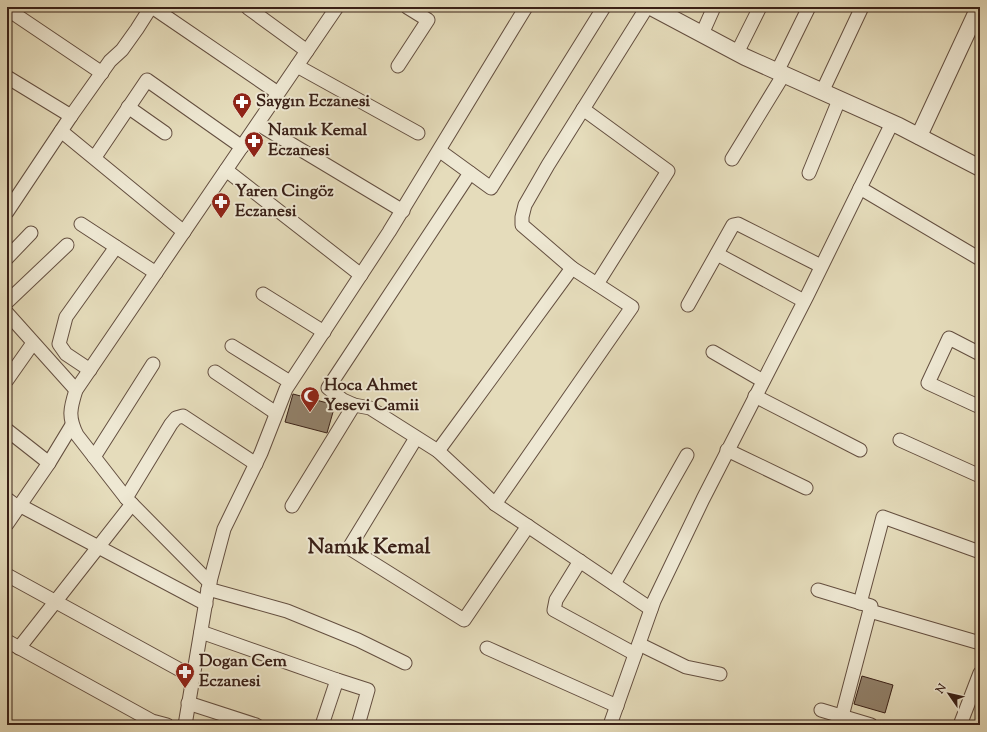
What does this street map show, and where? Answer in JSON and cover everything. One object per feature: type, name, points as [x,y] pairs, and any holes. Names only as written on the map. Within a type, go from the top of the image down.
[{"type":"street","points":[[7,212],[71,116],[102,73],[137,30],[152,7],[278,93]]},
{"type":"street","points":[[337,7],[76,390],[70,408],[72,425],[77,435],[94,457],[129,501],[209,586],[287,611],[358,640],[405,663]]},
{"type":"street","points":[[398,66],[428,20],[407,7]]},
{"type":"street","points":[[184,725],[209,586],[224,529],[256,464],[290,382],[403,211],[526,7]]},
{"type":"street","points":[[440,151],[491,188],[604,7]]},
{"type":"street","points":[[495,504],[632,307],[572,268],[522,224],[522,217],[525,205],[532,192],[647,7]]},
{"type":"street","points":[[651,7],[668,11],[702,34],[738,53],[892,123],[980,168]]},
{"type":"street","points":[[702,34],[714,7]]},
{"type":"street","points":[[738,53],[760,7]]},
{"type":"street","points":[[732,159],[781,73],[809,7]]},
{"type":"street","points":[[822,92],[862,7]]},
{"type":"street","points":[[919,136],[979,7]]},
{"type":"street","points":[[248,8],[307,51]]},
{"type":"street","points":[[7,9],[102,73]]},
{"type":"street","points":[[297,66],[418,133]]},
{"type":"street","points":[[95,157],[146,80],[242,148]]},
{"type":"street","points":[[9,83],[71,116]]},
{"type":"street","points":[[809,173],[839,100]]},
{"type":"street","points":[[128,107],[165,133]]},
{"type":"street","points":[[583,109],[668,171],[597,284]]},
{"type":"street","points":[[610,725],[651,609],[727,450],[804,301],[892,123]]},
{"type":"street","points":[[258,124],[403,211]]},
{"type":"street","points":[[61,131],[95,157],[184,232]]},
{"type":"street","points":[[226,170],[361,275]]},
{"type":"street","points":[[470,173],[328,388],[343,400],[354,405],[370,408],[438,451],[495,504],[651,609]]},
{"type":"street","points":[[860,188],[980,259]]},
{"type":"street","points":[[81,224],[156,273]]},
{"type":"street","points":[[688,305],[733,225],[738,224],[821,266]]},
{"type":"street","points":[[7,258],[31,233]]},
{"type":"street","points":[[7,302],[67,245]]},
{"type":"street","points":[[90,370],[66,354],[59,344],[66,317],[116,247]]},
{"type":"street","points":[[717,254],[804,301]]},
{"type":"street","points":[[438,451],[572,268]]},
{"type":"street","points":[[263,294],[324,332]]},
{"type":"street","points":[[7,314],[76,390]]},
{"type":"street","points":[[980,354],[949,338],[928,383],[980,407]]},
{"type":"street","points":[[7,380],[33,343]]},
{"type":"street","points":[[232,346],[290,382]]},
{"type":"street","points":[[713,352],[763,380]]},
{"type":"street","points":[[94,457],[153,364]]},
{"type":"street","points":[[215,372],[276,414]]},
{"type":"street","points":[[755,396],[860,450]]},
{"type":"street","points":[[292,506],[354,405]]},
{"type":"street","points":[[19,648],[57,602],[129,501],[171,424],[176,418],[183,416],[256,464]]},
{"type":"street","points":[[7,524],[49,463],[72,425]]},
{"type":"street","points":[[7,430],[49,463]]},
{"type":"street","points":[[416,438],[349,548],[464,620],[528,526]]},
{"type":"street","points":[[900,440],[980,476]]},
{"type":"street","points":[[727,450],[806,488]]},
{"type":"street","points":[[614,584],[687,455]]},
{"type":"street","points":[[7,499],[206,604]]},
{"type":"street","points":[[860,602],[883,517],[980,552]]},
{"type":"street","points":[[580,561],[556,600],[554,610],[637,649],[686,667],[720,674]]},
{"type":"street","points":[[7,575],[193,676]]},
{"type":"street","points":[[818,590],[871,606],[842,716]]},
{"type":"street","points":[[870,611],[980,643]]},
{"type":"street","points":[[201,632],[368,690],[358,725]]},
{"type":"street","points":[[7,641],[152,721],[167,725]]},
{"type":"street","points":[[488,648],[617,706]]},
{"type":"street","points":[[960,725],[980,673]]},
{"type":"street","points":[[322,725],[337,680]]},
{"type":"street","points":[[188,703],[256,725]]},
{"type":"street","points":[[821,710],[871,725]]},
{"type":"building","name":"Hoca Ahmet Yesevi Camii","points":[[293,394],[335,405],[327,433],[285,422]]},
{"type":"building","points":[[862,676],[893,685],[885,713],[854,704]]},
{"type":"place","name":"Saygın Eczanesi","points":[[242,119]]},
{"type":"place","name":"Namık Kemal Eczanesi","points":[[254,158]]},
{"type":"place","name":"Yaren Cingöz Eczanesi","points":[[221,219]]},
{"type":"place","name":"Hoca Ahmet Yesevi Camii","points":[[310,413]]},
{"type":"place","name":"Dogan Cem Eczanesi","points":[[185,689]]},
{"type":"district","name":"Namık Kemal","points":[[369,548]]}]
